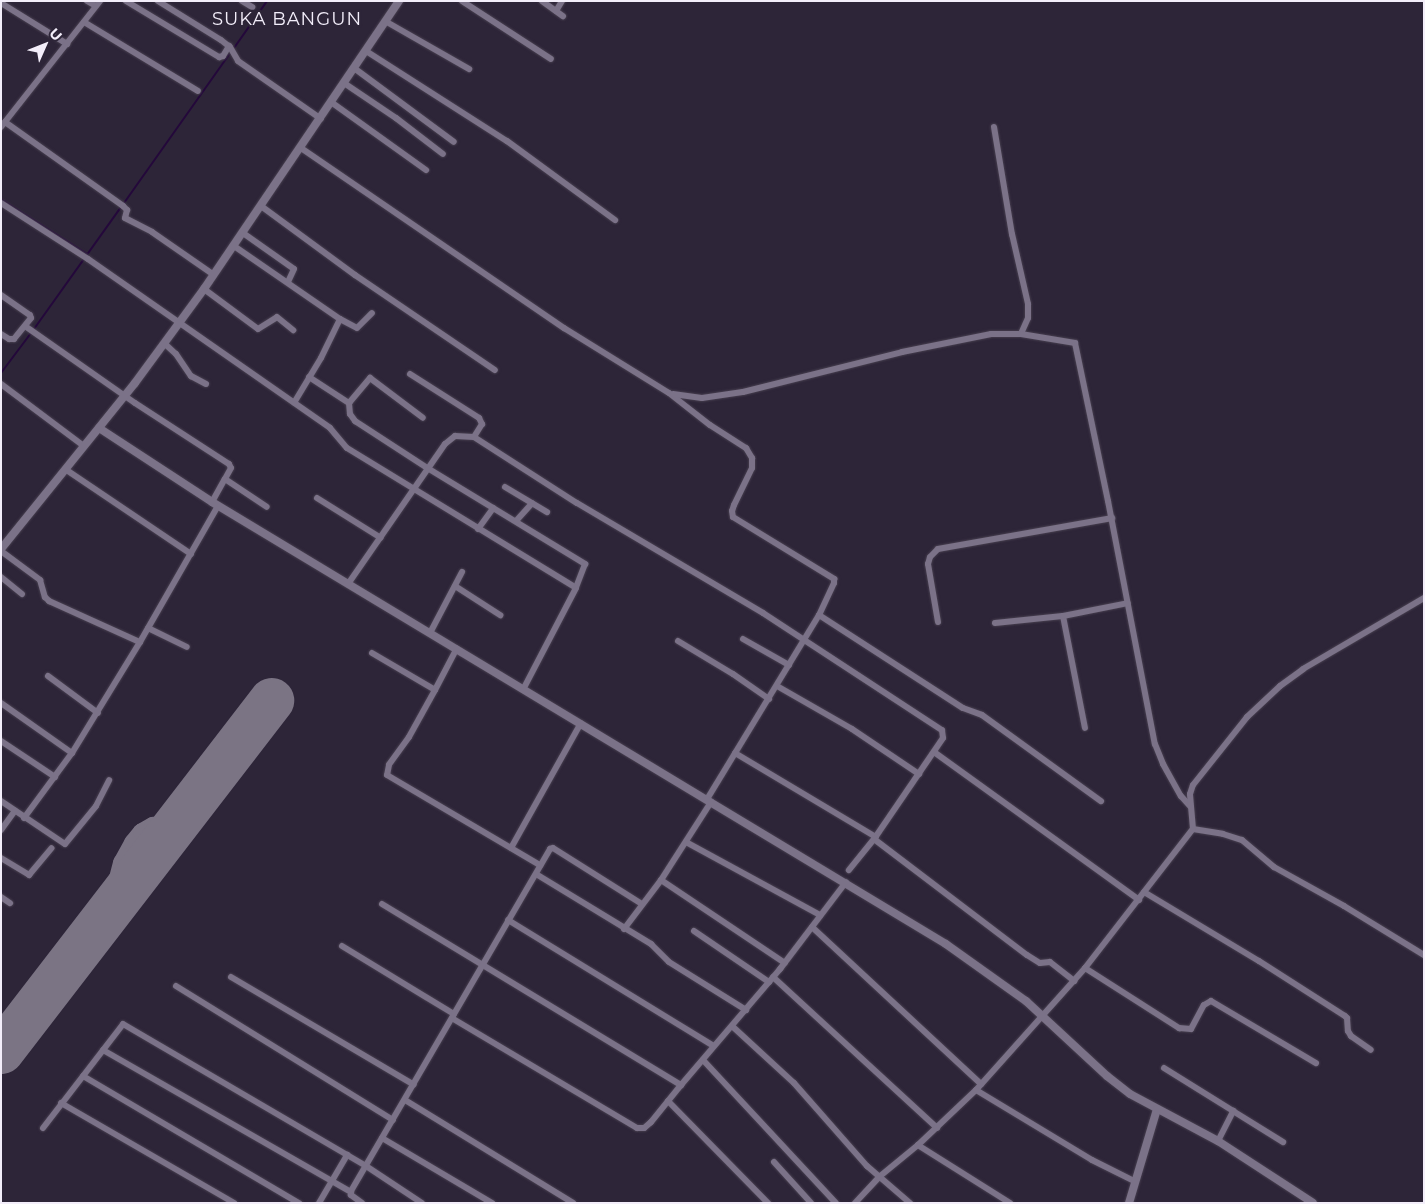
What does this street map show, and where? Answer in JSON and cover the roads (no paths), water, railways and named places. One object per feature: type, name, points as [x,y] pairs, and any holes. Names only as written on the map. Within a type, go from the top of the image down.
[{"type":"street","points":[[88,1],[98,4],[3,124],[122,205],[127,210],[125,218],[152,232],[214,275]]},
{"type":"street","points":[[126,1],[219,57],[223,56],[229,46]]},
{"type":"street","points":[[158,1],[229,46],[235,59],[321,119]]},
{"type":"street","points":[[242,1],[252,7]]},
{"type":"street","points":[[140,642],[49,601],[45,597],[40,580],[1,550],[125,396],[204,289],[321,119],[399,1]]},
{"type":"street","points":[[462,1],[551,59]]},
{"type":"street","points":[[542,1],[563,16]]},
{"type":"street","points":[[556,11],[562,1]]},
{"type":"street","points":[[1,3],[68,44]]},
{"type":"street","points":[[385,21],[469,69]]},
{"type":"street","points":[[84,22],[198,91]]},
{"type":"street","points":[[366,51],[506,142],[615,220]]},
{"type":"street","points":[[354,68],[454,142]]},
{"type":"street","points":[[344,83],[396,118],[442,154]]},
{"type":"street","points":[[331,102],[426,170]]},
{"type":"street","points":[[994,127],[1012,234],[1028,304],[1028,318],[1021,334]]},
{"type":"street","points":[[301,148],[564,328],[669,393],[750,452],[752,468],[734,505],[732,514],[834,579],[834,583],[819,615],[736,753],[686,842],[624,929]]},
{"type":"street","points":[[1,203],[88,259],[335,431],[347,448],[576,588]]},
{"type":"street","points":[[261,206],[495,370]]},
{"type":"street","points":[[243,233],[294,269],[288,282]]},
{"type":"street","points":[[234,246],[340,319],[357,328],[372,313]]},
{"type":"street","points":[[204,289],[258,329],[277,317],[293,330]]},
{"type":"street","points":[[1,296],[30,315],[30,330]]},
{"type":"street","points":[[294,403],[321,358],[340,319]]},
{"type":"street","points":[[1,334],[12,340],[30,330]]},
{"type":"street","points":[[24,818],[72,753],[140,642],[191,554],[231,468],[229,464],[125,396],[30,330]]},
{"type":"street","points":[[669,393],[702,398],[723,395],[902,352],[991,334],[1021,334],[1075,343],[1158,752],[1181,796],[1190,806]]},
{"type":"street","points":[[164,343],[176,354],[191,376],[206,384]]},
{"type":"street","points":[[410,374],[480,418],[482,424],[474,437]]},
{"type":"street","points":[[308,377],[349,403]]},
{"type":"street","points":[[423,418],[370,378],[349,403],[350,414],[355,421],[429,469],[582,561],[585,568],[524,688]]},
{"type":"street","points":[[1,384],[84,446]]},
{"type":"street","points":[[99,428],[215,504],[844,880],[946,944],[994,976],[1042,1015],[1119,1086],[1218,1142],[1313,1203]]},
{"type":"street","points":[[342,946],[637,1128],[644,1128],[785,963],[812,927],[849,871],[875,838],[943,738],[942,730],[764,613],[578,503],[474,437],[464,435],[449,439],[348,584]]},
{"type":"street","points":[[65,469],[191,554]]},
{"type":"street","points":[[225,479],[267,507]]},
{"type":"street","points":[[505,487],[547,512]]},
{"type":"street","points":[[317,498],[381,538]]},
{"type":"street","points":[[516,521],[532,503]]},
{"type":"street","points":[[478,529],[493,508]]},
{"type":"street","points":[[938,622],[928,564],[930,557],[938,549],[1112,518]]},
{"type":"street","points":[[430,633],[462,572]]},
{"type":"street","points":[[1,577],[22,594]]},
{"type":"street","points":[[455,586],[500,615]]},
{"type":"street","points":[[855,1203],[879,1177],[938,1128],[976,1090],[1085,968],[1193,829],[1190,794],[1199,775],[1247,717],[1280,686],[1304,669],[1424,598]]},
{"type":"street","points":[[995,623],[1063,616],[1128,603]]},
{"type":"street","points":[[819,615],[963,708],[982,715],[1101,801]]},
{"type":"street","points":[[1063,616],[1085,728]]},
{"type":"street","points":[[148,628],[187,647]]},
{"type":"street","points":[[743,639],[789,665]]},
{"type":"street","points":[[678,641],[733,674],[769,699]]},
{"type":"street","points":[[457,648],[409,737],[389,765],[388,775],[536,863]]},
{"type":"street","points":[[372,653],[434,690]]},
{"type":"street","points":[[48,676],[98,713]]},
{"type":"street","points":[[777,686],[852,729],[919,774]]},
{"type":"street","points":[[1,703],[72,753]]},
{"type":"street","points":[[510,848],[581,723]]},
{"type":"street","points":[[1,741],[55,777]]},
{"type":"street","points":[[934,752],[1138,900]]},
{"type":"street","points":[[736,753],[875,838],[1027,955],[1038,962],[1050,962],[1074,981]]},
{"type":"street","points":[[1,802],[65,844],[96,806],[109,780]]},
{"type":"street","points":[[1,830],[15,811]]},
{"type":"street","points":[[1193,829],[1242,840],[1274,867],[1344,906],[1424,955]]},
{"type":"street","points":[[686,842],[820,915]]},
{"type":"street","points":[[1,858],[29,874],[52,848]]},
{"type":"street","points":[[350,1192],[382,1138],[389,1117],[405,1100],[414,1086],[450,1012],[536,874],[536,863],[553,848],[642,904]]},
{"type":"street","points":[[536,874],[650,944],[662,957],[746,1010]]},
{"type":"street","points":[[660,880],[785,963]]},
{"type":"street","points":[[1144,892],[1259,961],[1345,1016],[1351,1036],[1371,1050]]},
{"type":"street","points":[[1,897],[10,903]]},
{"type":"street","points":[[382,904],[681,1085]]},
{"type":"street","points":[[508,920],[714,1046]]},
{"type":"street","points":[[812,927],[981,1084]]},
{"type":"street","points":[[694,931],[771,980],[938,1128]]},
{"type":"street","points":[[1085,968],[1179,1028],[1191,1029],[1204,1005],[1211,1001],[1316,1063]]},
{"type":"street","points":[[231,977],[414,1086]]},
{"type":"street","points":[[176,986],[389,1117]]},
{"type":"street","points":[[43,1128],[123,1024],[366,1166],[422,1203]]},
{"type":"street","points":[[732,1026],[794,1083],[850,1148],[879,1177],[910,1203]]},
{"type":"street","points":[[103,1050],[350,1192],[362,1203]]},
{"type":"street","points":[[703,1060],[836,1203]]},
{"type":"street","points":[[1164,1068],[1283,1142]]},
{"type":"street","points":[[83,1076],[299,1203]]},
{"type":"street","points":[[976,1090],[1092,1160],[1136,1182]]},
{"type":"street","points":[[405,1100],[573,1203]]},
{"type":"street","points":[[668,1102],[768,1203]]},
{"type":"street","points":[[61,1103],[234,1203]]},
{"type":"street","points":[[1129,1203],[1157,1109]]},
{"type":"street","points":[[1218,1142],[1233,1111]]},
{"type":"street","points":[[382,1138],[492,1203]]},
{"type":"street","points":[[918,1145],[1010,1203]]},
{"type":"street","points":[[319,1203],[347,1155]]},
{"type":"street","points":[[774,1162],[811,1203]]},
{"type":"waterway","points":[[234,48],[267,1]]},
{"type":"waterway","points":[[124,203],[231,52]]},
{"type":"waterway","points":[[1,199],[87,254]]},
{"type":"waterway","points":[[34,329],[121,207]]},
{"type":"waterway","points":[[1,373],[31,333]]},
{"type":"district","name":"SUKA BANGUN","points":[[287,19]]}]
